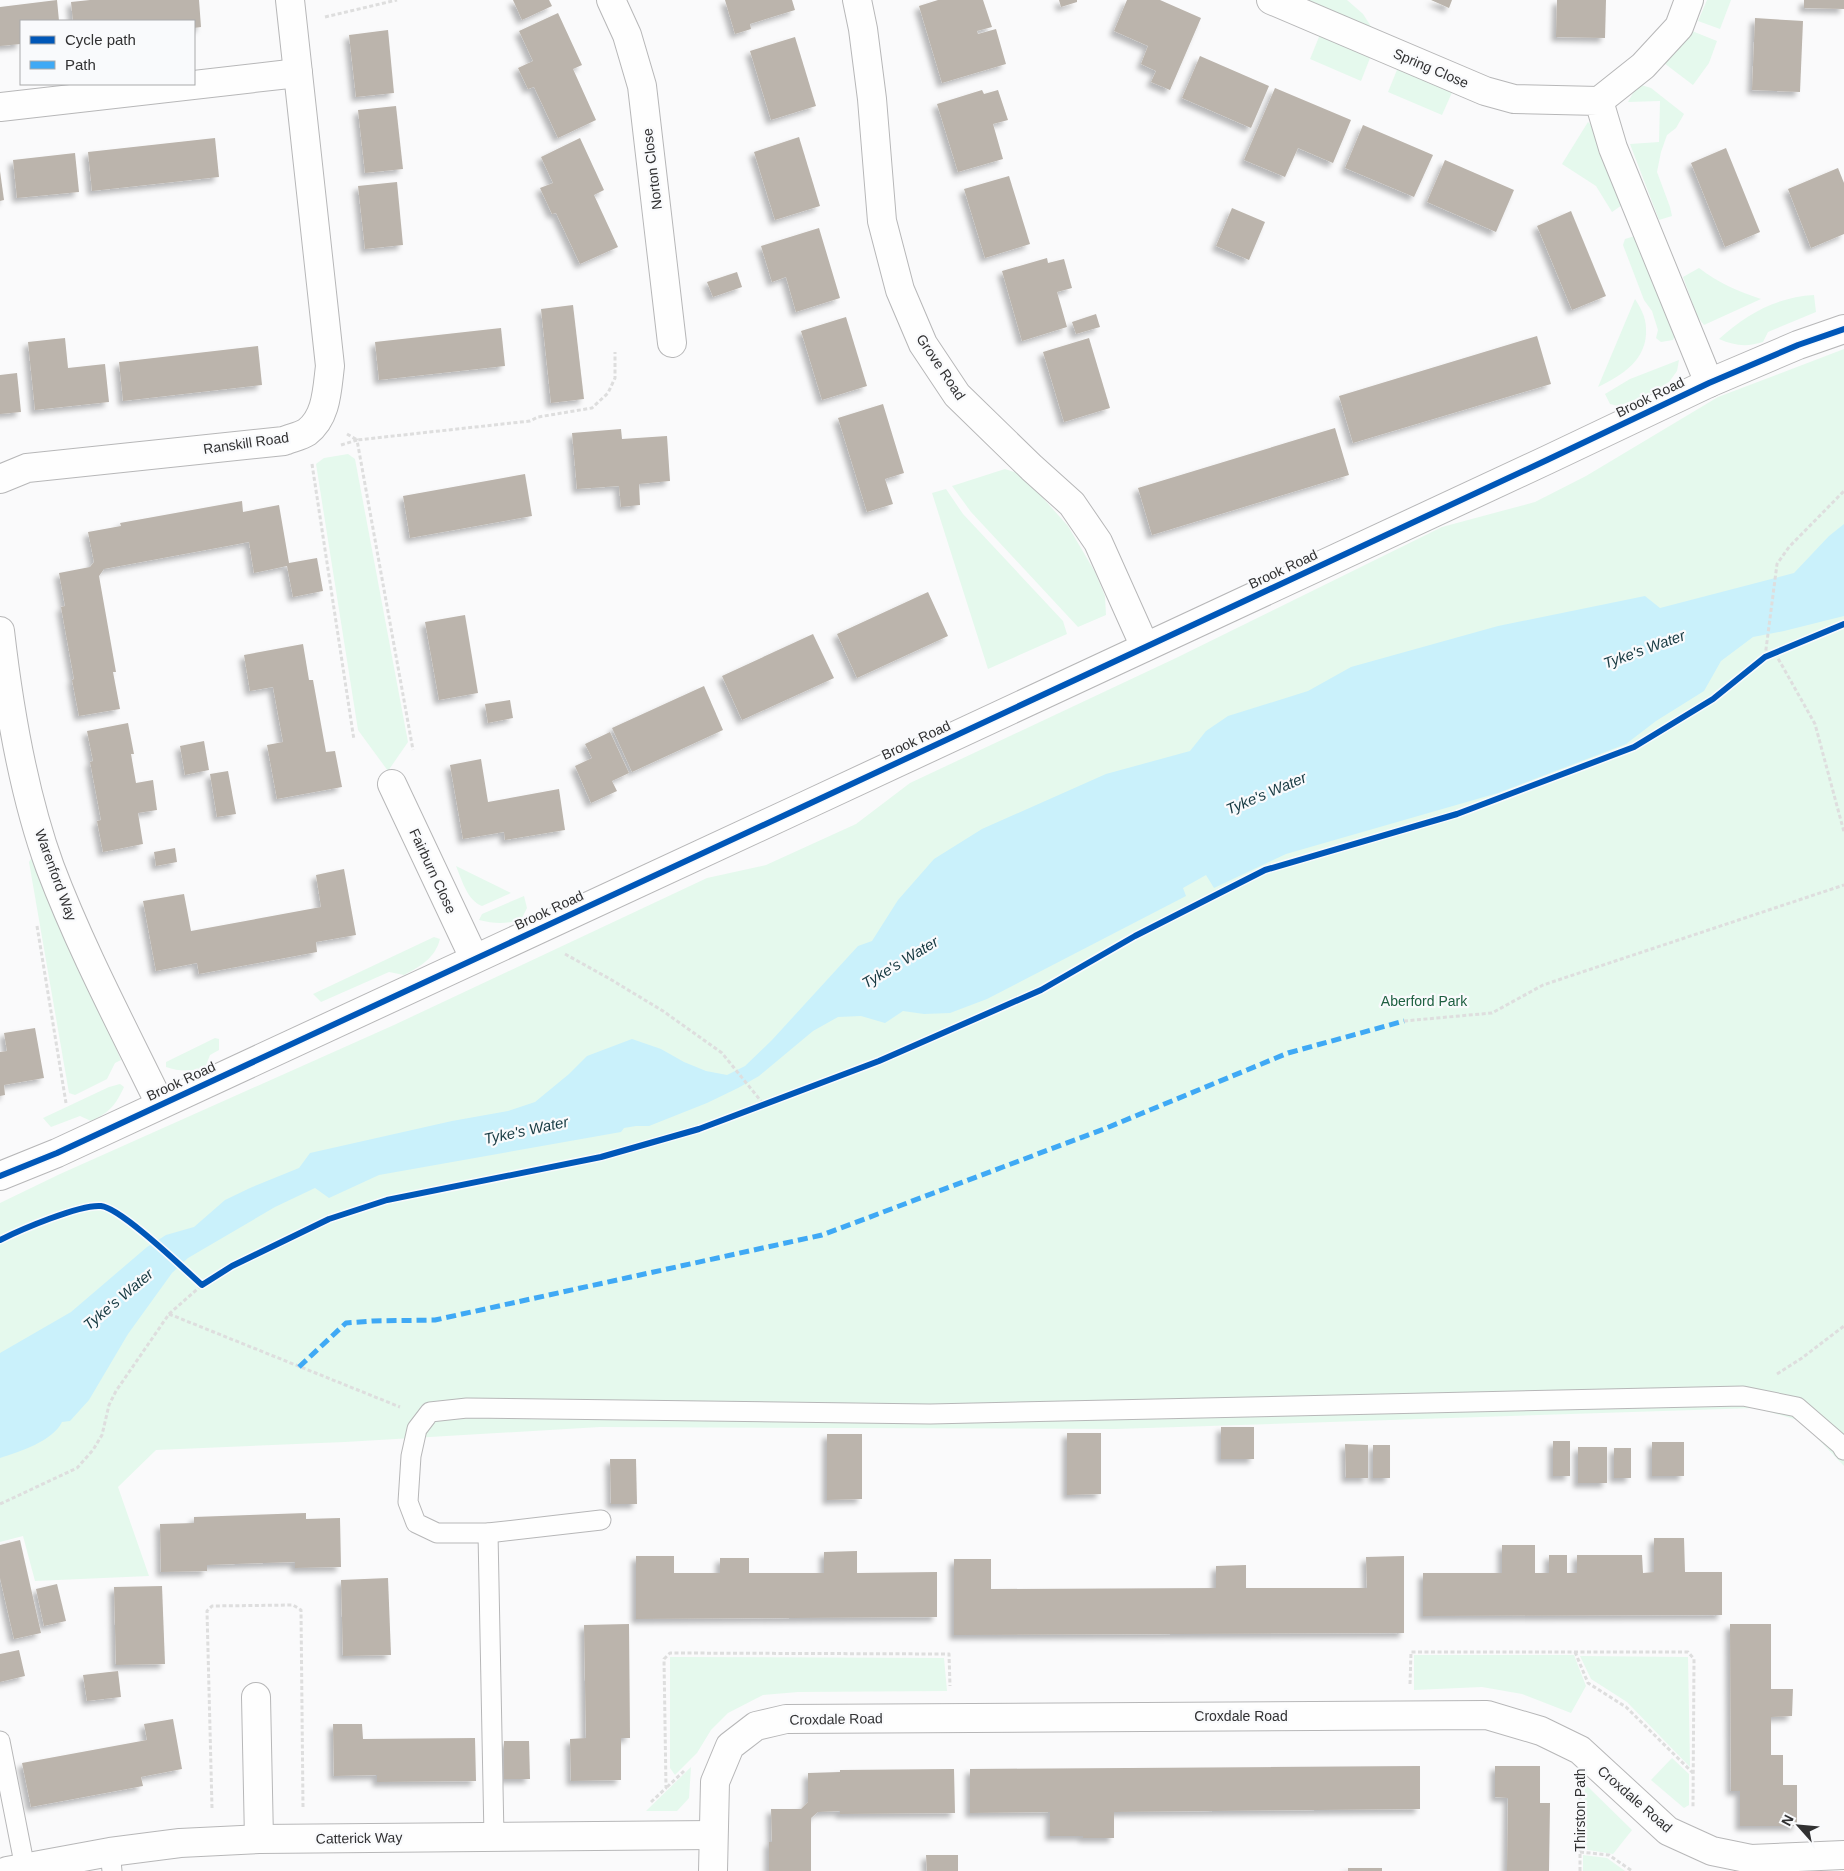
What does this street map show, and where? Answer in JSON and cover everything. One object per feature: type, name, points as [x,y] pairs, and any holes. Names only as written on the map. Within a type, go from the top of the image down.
[{"type":"street","name":"Norton Close","points":[[611,0],[627,34],[642,86],[672,343]]},
{"type":"street","name":"Grove Road","points":[[857,0],[872,99],[882,221],[900,290],[923,344],[957,394],[1032,468],[1072,504],[1098,542],[1145,647]]},
{"type":"street","name":"Spring Close","points":[[1271,0],[1485,91],[1514,99],[1599,101]]},
{"type":"street","points":[[1689,0],[1679,26],[1643,66],[1599,101],[1613,148],[1709,383]]},
{"type":"street","points":[[292,12],[330,366],[327,393],[321,416]]},
{"type":"street","points":[[0,108],[298,73]]},
{"type":"street","name":"Brook Road","points":[[0,1176],[57,1153],[1709,383],[1798,345],[1844,329]]},
{"type":"street","name":"Ranskill Road","points":[[0,479],[27,468],[284,441],[306,432],[321,416]]},
{"type":"street","name":"Warenford Way","points":[[0,631],[4,666],[24,780],[50,866],[83,947],[160,1104]]},
{"type":"street","name":"Fairburn Close","points":[[392,784],[474,958]]},
{"type":"street","points":[[256,1697],[258,1839]]},
{"type":"street","name":"Croxdale Road","points":[[713,1871],[715,1782],[730,1746],[756,1726],[786,1719],[1487,1715],[1541,1730],[1580,1750],[1668,1831],[1712,1852],[1751,1859],[1844,1855]]},
{"type":"street","name":"Catterick Way","points":[[16,1869],[111,1861],[180,1842],[258,1839],[713,1836]]},
{"type":"lane","points":[[600,1520],[488,1533],[438,1533],[416,1523],[408,1502],[411,1456],[417,1429],[430,1412],[467,1408],[930,1414],[1743,1396],[1797,1407],[1841,1445],[1844,1450]]},
{"type":"lane","points":[[488,1533],[494,1837]]},
{"type":"lane","points":[[0,1741],[16,1869]]},
{"type":"path","points":[[292,12],[397,0]]},
{"type":"path","points":[[338,446],[357,440],[530,421],[538,417],[592,408],[608,394],[615,378],[615,352]]},
{"type":"path","points":[[321,416],[357,440],[413,750]]},
{"type":"path","points":[[310,455],[354,740]]},
{"type":"path","points":[[1765,657],[1776,564],[1789,547],[1844,491]]},
{"type":"path","points":[[1757,663],[1765,657],[1784,649]]},
{"type":"path","points":[[1775,653],[1815,724],[1844,832]]},
{"type":"path","points":[[1404,1021],[1492,1013],[1543,985],[1844,884]]},
{"type":"path","points":[[36,921],[66,1103]]},
{"type":"path","points":[[526,934],[610,979],[663,1011],[722,1053],[765,1106]]},
{"type":"path","points":[[755,1109],[773,1102]]},
{"type":"path","points":[[0,1504],[77,1468],[93,1450],[102,1435],[109,1405],[116,1391],[168,1314],[200,1282],[210,1280]]},
{"type":"path","points":[[168,1314],[408,1410],[424,1420]]},
{"type":"path","points":[[1743,1396],[1802,1358],[1844,1326]]},
{"type":"path","points":[[1409,1715],[1410,1652],[1688,1652],[1694,1658],[1693,1842]]},
{"type":"path","points":[[1575,1652],[1588,1683],[1626,1707],[1693,1773]]},
{"type":"path","points":[[1580,1852],[1609,1855],[1632,1871]]},
{"type":"green space","points":[[1308,0],[1347,0],[1363,14],[1372,28]]},
{"type":"green space","points":[[1707,0],[1731,0],[1720,29],[1698,21]]},
{"type":"green space","points":[[1692,31],[1717,41],[1709,63],[1693,85],[1664,63],[1682,45]]},
{"type":"green space","points":[[1321,32],[1372,53],[1361,81],[1310,59]]},
{"type":"green space","points":[[1399,65],[1454,88],[1442,115],[1388,92]]},
{"type":"green space","points":[[1638,84],[1651,88],[1684,114],[1676,128],[1667,135],[1661,152],[1657,172],[1672,216],[1659,220],[1630,144],[1659,142],[1660,101],[1628,102]]},
{"type":"green space","points":[[1588,122],[1596,129],[1625,203],[1612,212],[1596,186],[1562,164]]},
{"type":"green space","points":[[1638,235],[1676,333],[1673,340],[1661,342],[1656,338],[1658,330],[1652,311],[1644,300],[1623,245],[1625,239]]},
{"type":"green space","points":[[1699,268],[1729,286],[1761,299],[1704,325],[1697,316],[1683,277]]},
{"type":"green space","points":[[1814,295],[1816,312],[1768,332],[1763,342],[1741,345],[1719,339],[1740,322],[1763,308],[1787,299]]},
{"type":"green space","points":[[1635,299],[1646,324],[1646,339],[1643,349],[1632,365],[1625,371],[1598,387]]},
{"type":"green space","name":"Aberford Park","points":[[1844,349],[1844,1466],[1801,1421],[1756,1408],[1116,1429],[600,1427],[345,1442],[156,1450],[118,1487],[149,1576],[35,1581],[23,1536],[0,1542],[0,1203],[60,1174],[394,1025],[707,878],[766,865],[856,824],[910,783],[1176,658],[1442,527],[1535,502],[1586,476],[1718,397]]},
{"type":"green space","points":[[1679,360],[1677,371],[1669,382],[1650,394],[1618,406],[1610,404],[1605,394],[1630,379]]},
{"type":"green space","points":[[348,454],[355,459],[408,742],[388,771],[358,730],[316,464],[324,458]]},
{"type":"green space","points":[[1005,469],[1020,474],[1068,526],[1095,572],[1105,596],[1106,615],[1078,627],[971,512],[952,486]]},
{"type":"green space","points":[[946,489],[963,514],[1063,621],[1067,634],[988,669],[932,493]]},
{"type":"green space","points":[[33,856],[121,1060],[115,1063],[107,1079],[75,1095],[69,1093],[29,862]]},
{"type":"green space","points":[[456,866],[511,893],[482,906],[472,899]]},
{"type":"green space","points":[[524,896],[527,908],[521,920],[500,923],[479,920],[482,914]]},
{"type":"green space","points":[[434,937],[440,939],[435,951],[422,965],[404,975],[389,972],[321,1002],[313,994]]},
{"type":"green space","points":[[215,1038],[219,1039],[219,1050],[210,1055],[205,1068],[176,1070],[166,1067],[166,1062]]},
{"type":"green space","points":[[120,1084],[124,1087],[115,1104],[103,1115],[91,1121],[80,1116],[51,1127],[43,1118],[109,1087]]},
{"type":"green space","points":[[1414,1655],[1574,1655],[1586,1686],[1571,1713],[1522,1694],[1482,1687],[1414,1690]]},
{"type":"green space","points":[[1580,1656],[1688,1657],[1690,1767],[1627,1702],[1591,1679]]},
{"type":"green space","points":[[670,1657],[944,1658],[947,1691],[798,1692],[763,1695],[728,1713],[711,1730],[697,1753],[675,1775],[670,1768]]},
{"type":"green space","points":[[1672,1758],[1689,1774],[1689,1805],[1684,1808],[1651,1780]]},
{"type":"green space","points":[[691,1767],[689,1798],[677,1811],[646,1811]]},
{"type":"green space","points":[[1585,1784],[1632,1830],[1613,1854],[1582,1849]]},
{"type":"green space","points":[[1583,1855],[1607,1858],[1625,1871],[1583,1871]]},
{"type":"water","name":"Tyke's Water","points":[[1844,524],[1844,616],[1753,637],[1721,661],[1704,691],[1656,721],[1626,744],[1498,793],[1286,854],[1214,888],[1206,875],[1183,888],[1186,896],[987,999],[950,1013],[924,1014],[903,1011],[885,1023],[861,1016],[838,1017],[813,1031],[759,1076],[707,1103],[649,1126],[624,1128],[621,1132],[379,1175],[329,1198],[315,1188],[275,1207],[188,1258],[172,1273],[128,1334],[89,1400],[70,1421],[62,1422],[51,1435],[35,1445],[0,1458],[0,1353],[71,1312],[147,1247],[166,1235],[194,1227],[225,1200],[299,1168],[310,1153],[452,1121],[508,1111],[535,1102],[569,1074],[587,1056],[632,1039],[661,1049],[684,1062],[706,1071],[727,1075],[745,1066],[772,1040],[858,946],[872,941],[898,900],[934,859],[982,829],[1106,774],[1190,751],[1206,731],[1228,716],[1308,691],[1351,667],[1498,626],[1645,596],[1660,608],[1794,573],[1829,536]]},
{"type":"building","points":[[57,0],[59,20],[20,20],[20,44],[0,46],[0,7]]},
{"type":"building","points":[[90,0],[199,0],[201,27],[195,28],[195,20],[73,20],[71,2]]},
{"type":"building","points":[[513,0],[549,0],[552,6],[522,20]]},
{"type":"building","points":[[725,0],[792,0],[795,10],[750,24],[751,29],[735,34]]},
{"type":"building","points":[[938,0],[983,0],[992,27],[977,31],[978,34],[996,29],[1006,64],[942,83],[919,6]]},
{"type":"building","points":[[1059,0],[1077,0],[1077,2],[1061,7]]},
{"type":"building","points":[[1127,0],[1160,0],[1201,18],[1170,90],[1151,82],[1156,71],[1141,64],[1148,46],[1114,31]]},
{"type":"building","points":[[1431,0],[1452,0],[1449,8]]},
{"type":"building","points":[[1557,0],[1606,0],[1605,38],[1556,37]]},
{"type":"building","points":[[1804,0],[1844,0],[1844,9],[1804,8]]},
{"type":"building","points":[[558,13],[582,65],[573,69],[596,120],[558,138],[534,87],[528,89],[518,68],[533,61],[519,31]]},
{"type":"building","points":[[1755,18],[1803,21],[1800,92],[1752,90]]},
{"type":"building","points":[[388,30],[394,93],[356,97],[349,35]]},
{"type":"building","points":[[795,37],[816,106],[771,120],[750,51]]},
{"type":"building","points":[[1200,56],[1269,86],[1251,128],[1182,98]]},
{"type":"building","points":[[1275,88],[1351,120],[1333,163],[1298,148],[1285,177],[1244,160]]},
{"type":"building","points":[[982,90],[984,94],[998,90],[1008,120],[993,124],[1003,159],[958,172],[937,104]]},
{"type":"building","points":[[396,106],[403,169],[365,173],[358,110]]},
{"type":"building","points":[[1363,125],[1433,155],[1414,197],[1345,168]]},
{"type":"building","points":[[799,137],[820,206],[775,220],[754,152]]},
{"type":"building","points":[[215,138],[219,177],[92,191],[88,152]]},
{"type":"building","points":[[580,138],[604,190],[594,195],[618,247],[580,264],[556,213],[552,214],[540,188],[553,183],[541,157]]},
{"type":"building","points":[[1726,148],[1760,232],[1725,247],[1691,163]]},
{"type":"building","points":[[75,153],[79,192],[17,198],[13,160]]},
{"type":"building","points":[[1445,160],[1514,190],[1496,232],[1427,202]]},
{"type":"building","points":[[1838,168],[1844,183],[1844,234],[1811,248],[1788,189]]},
{"type":"building","points":[[0,171],[4,200],[0,201]]},
{"type":"building","points":[[1009,176],[1030,244],[985,258],[964,189]]},
{"type":"building","points":[[397,182],[403,245],[365,249],[358,186]]},
{"type":"building","points":[[1232,208],[1265,222],[1249,260],[1216,246]]},
{"type":"building","points":[[1571,211],[1606,296],[1572,310],[1537,226]]},
{"type":"building","points":[[819,228],[840,298],[796,312],[786,277],[772,282],[761,246]]},
{"type":"building","points":[[1047,258],[1048,263],[1064,259],[1072,288],[1057,292],[1067,327],[1022,341],[1002,271]]},
{"type":"building","points":[[737,272],[742,287],[713,297],[707,282]]},
{"type":"building","points":[[573,305],[584,399],[551,403],[541,309]]},
{"type":"building","points":[[1096,314],[1100,327],[1076,334],[1072,322]]},
{"type":"building","points":[[846,317],[867,386],[822,400],[801,331]]},
{"type":"building","points":[[501,328],[505,366],[379,380],[375,342]]},
{"type":"building","points":[[1537,336],[1551,384],[1353,443],[1339,396]]},
{"type":"building","points":[[65,338],[68,368],[105,364],[109,402],[35,410],[28,342]]},
{"type":"building","points":[[1089,338],[1110,408],[1064,422],[1043,352]]},
{"type":"building","points":[[258,346],[262,385],[123,401],[119,362]]},
{"type":"building","points":[[17,373],[21,412],[0,414],[0,375]]},
{"type":"building","points":[[883,404],[904,473],[885,479],[893,504],[867,512],[838,418]]},
{"type":"building","points":[[1335,428],[1349,475],[1152,535],[1138,488]]},
{"type":"building","points":[[621,429],[622,439],[667,436],[670,481],[639,484],[640,505],[621,507],[619,486],[577,489],[572,433]]},
{"type":"building","points":[[525,474],[532,516],[410,538],[403,496]]},
{"type":"building","points":[[242,501],[243,512],[279,505],[289,563],[317,558],[323,591],[293,597],[287,566],[254,573],[249,542],[104,569],[99,576],[116,672],[113,672],[120,709],[79,716],[61,607],[65,606],[59,573],[90,567],[94,562],[88,532],[121,526],[120,523]]},
{"type":"building","points":[[928,592],[948,636],[857,678],[837,634]]},
{"type":"building","points":[[465,615],[478,693],[439,700],[425,622]]},
{"type":"building","points":[[813,634],[834,678],[742,720],[722,676]]},
{"type":"building","points":[[303,644],[309,680],[313,680],[326,752],[335,751],[342,787],[277,799],[267,745],[283,742],[273,687],[250,691],[244,655]]},
{"type":"building","points":[[704,686],[723,730],[632,772],[612,728]]},
{"type":"building","points":[[510,700],[513,718],[488,723],[485,704]]},
{"type":"building","points":[[128,723],[134,754],[131,754],[136,783],[153,780],[157,810],[138,813],[143,844],[103,852],[97,821],[101,820],[90,762],[93,761],[87,731]]},
{"type":"building","points":[[610,732],[629,773],[612,781],[617,791],[591,803],[575,766],[592,758],[585,744]]},
{"type":"building","points":[[204,741],[209,770],[185,775],[180,746]]},
{"type":"building","points":[[481,759],[488,802],[559,789],[565,830],[505,840],[504,832],[463,839],[450,765]]},
{"type":"building","points":[[228,771],[236,814],[217,817],[210,774]]},
{"type":"building","points":[[175,848],[177,862],[156,866],[154,852]]},
{"type":"building","points":[[344,869],[356,935],[316,942],[317,952],[199,974],[197,963],[156,971],[143,901],[184,894],[191,931],[321,907],[316,875]]},
{"type":"building","points":[[35,1028],[44,1078],[4,1085],[5,1095],[0,1096],[0,1052],[7,1051],[4,1033]]},
{"type":"building","points":[[1221,1427],[1254,1427],[1254,1459],[1221,1459]]},
{"type":"building","points":[[1067,1433],[1101,1433],[1101,1494],[1067,1495]]},
{"type":"building","points":[[827,1434],[862,1434],[862,1499],[827,1500]]},
{"type":"building","points":[[1553,1441],[1570,1441],[1570,1476],[1553,1476]]},
{"type":"building","points":[[1652,1442],[1684,1442],[1684,1476],[1652,1476]]},
{"type":"building","points":[[1345,1444],[1368,1445],[1368,1478],[1346,1478]]},
{"type":"building","points":[[1373,1445],[1390,1445],[1390,1478],[1373,1478]]},
{"type":"building","points":[[1578,1447],[1607,1447],[1607,1483],[1578,1483]]},
{"type":"building","points":[[1614,1448],[1631,1448],[1631,1478],[1614,1478]]},
{"type":"building","points":[[610,1459],[636,1459],[637,1504],[611,1504]]},
{"type":"building","points":[[306,1513],[306,1519],[340,1518],[341,1567],[295,1568],[295,1562],[207,1565],[207,1571],[161,1572],[160,1524],[194,1523],[194,1517]]},
{"type":"building","points":[[1654,1538],[1684,1538],[1685,1572],[1722,1572],[1722,1615],[1423,1616],[1423,1573],[1502,1573],[1502,1545],[1535,1545],[1535,1573],[1549,1573],[1549,1555],[1567,1555],[1567,1573],[1577,1573],[1577,1555],[1642,1555],[1643,1573],[1654,1572]]},
{"type":"building","points":[[20,1540],[41,1633],[14,1639],[0,1578],[0,1545]]},
{"type":"building","points":[[857,1551],[857,1573],[937,1572],[937,1617],[636,1619],[636,1556],[674,1556],[674,1573],[720,1573],[720,1558],[749,1558],[749,1573],[824,1573],[824,1552]]},
{"type":"building","points":[[1404,1556],[1404,1633],[954,1635],[954,1559],[991,1559],[991,1589],[1216,1588],[1216,1566],[1246,1565],[1246,1588],[1367,1588],[1366,1557]]},
{"type":"building","points":[[388,1578],[391,1655],[343,1656],[341,1580]]},
{"type":"building","points":[[57,1584],[66,1621],[44,1626],[36,1589]]},
{"type":"building","points":[[162,1586],[165,1664],[116,1665],[114,1587]]},
{"type":"building","points":[[629,1624],[630,1738],[621,1738],[621,1780],[571,1781],[570,1739],[586,1738],[584,1625]]},
{"type":"building","points":[[1730,1624],[1771,1624],[1771,1689],[1793,1689],[1792,1716],[1771,1717],[1771,1755],[1783,1755],[1783,1785],[1797,1785],[1797,1826],[1740,1826],[1740,1791],[1731,1791]]},
{"type":"building","points":[[19,1650],[25,1676],[0,1682],[0,1654]]},
{"type":"building","points":[[118,1671],[121,1697],[87,1701],[83,1675]]},
{"type":"building","points":[[173,1719],[182,1769],[141,1777],[143,1786],[31,1807],[22,1763],[147,1740],[144,1724]]},
{"type":"building","points":[[333,1724],[362,1724],[363,1739],[475,1738],[476,1781],[377,1782],[377,1775],[334,1776]]},
{"type":"building","points":[[504,1741],[529,1741],[530,1779],[504,1779]]},
{"type":"building","points":[[1420,1766],[1420,1809],[1114,1812],[1114,1838],[1050,1836],[1050,1812],[970,1813],[970,1769]]},
{"type":"building","points":[[1495,1766],[1540,1766],[1540,1803],[1550,1803],[1549,1871],[1507,1871],[1508,1798],[1495,1797]]},
{"type":"building","points":[[954,1769],[955,1813],[840,1814],[840,1811],[818,1812],[811,1818],[811,1871],[769,1871],[769,1842],[772,1842],[771,1809],[801,1809],[808,1802],[808,1773],[840,1772],[840,1770]]},
{"type":"building","points":[[926,1855],[958,1855],[958,1871],[927,1871]]},
{"type":"building","points":[[1348,1868],[1382,1868],[1382,1871],[1348,1871]]},
{"type":"marked path","points":[[299,1367],[346,1323],[435,1320],[822,1235],[1104,1129],[1288,1053],[1404,1021]]},
{"type":"cycle path","points":[[0,1176],[57,1153],[1709,383],[1798,345],[1844,329]]},
{"type":"cycle path","points":[[0,1240],[65,1213],[91,1206],[101,1206],[123,1217],[202,1285],[232,1266],[329,1219],[387,1200],[601,1157],[699,1129],[879,1061],[1041,990],[1135,936],[1265,870],[1457,814],[1634,747],[1713,699],[1765,657],[1844,624]]}]
